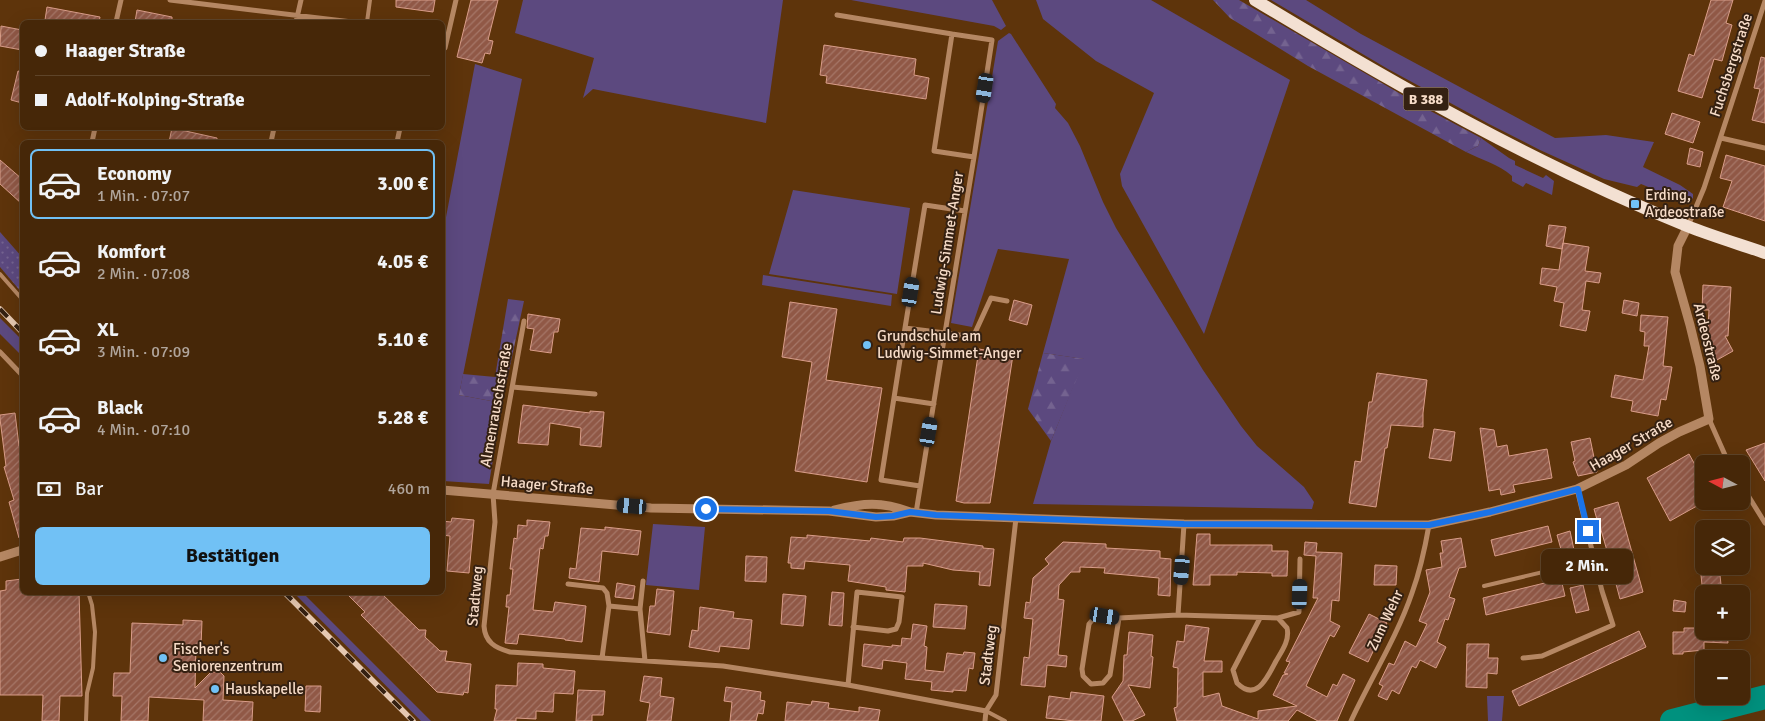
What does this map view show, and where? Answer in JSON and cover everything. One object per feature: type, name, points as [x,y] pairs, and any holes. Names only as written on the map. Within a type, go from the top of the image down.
[{"type":"main road","name":"B 388","points":[[1255,0],[1417,95],[1528,154],[1635,204],[1688,226],[1765,253]]},
{"type":"street","points":[[116,20],[121,0]]},
{"type":"street","points":[[170,0],[337,20]]},
{"type":"street","points":[[297,20],[301,0]]},
{"type":"street","points":[[445,48],[456,0]]},
{"type":"street","name":"Fuchsbergstraße","points":[[1688,226],[1704,188],[1765,0]]},
{"type":"street","name":"Ludwig-Simmet-Anger","points":[[837,15],[992,40],[934,404],[920,486],[913,512]]},
{"type":"street","name":"Ludwig-Simmet-Anger","points":[[952,34],[934,150],[974,157]]},
{"type":"street","name":"Fuchsbergstraße","points":[[1721,138],[1765,148]]},
{"type":"street","points":[[920,486],[881,480],[925,205],[965,211]]},
{"type":"street","name":"Ardeostraße","points":[[1688,226],[1678,246],[1675,272],[1696,350],[1710,419],[1725,455]]},
{"type":"street","points":[[945,334],[974,335],[991,298],[1007,301]]},
{"type":"street","name":"Almenrauschstraße","points":[[493,494],[524,320]]},
{"type":"street","name":"Ludwig-Simmet-Anger","points":[[905,328],[945,334]]},
{"type":"street","points":[[1,356],[20,372]]},
{"type":"street","points":[[512,387],[595,394]]},
{"type":"street","points":[[894,398],[934,404]]},
{"type":"street","name":"Haager Straße","points":[[445,490],[651,508],[829,511],[876,517],[913,512],[1184,524],[1429,525],[1490,512],[1578,489],[1620,468],[1659,442],[1710,419]]},
{"type":"street","points":[[1523,658],[1542,656],[1612,624],[1594,560],[1578,489]]},
{"type":"street","name":"Stadtweg","points":[[493,494],[495,522],[485,618],[485,636],[498,649],[510,652],[723,666],[848,685],[986,711],[996,695],[1016,518]]},
{"type":"street","points":[[1750,499],[1765,523]]},
{"type":"street","points":[[1178,615],[1184,524]]},
{"type":"street","name":"Zum Wehr","points":[[1351,721],[1413,592],[1429,525]]},
{"type":"street","points":[[0,557],[20,551]]},
{"type":"street","points":[[1119,618],[1110,675],[1102,683],[1091,684],[1085,679],[1082,672],[1089,624],[1094,618],[1101,615],[1119,618],[1178,615],[1278,618],[1299,612],[1300,559]]},
{"type":"street","points":[[643,581],[640,609],[645,660]]},
{"type":"street","points":[[568,584],[603,588],[607,593],[608,606],[602,658]]},
{"type":"street","points":[[848,685],[853,627],[857,592],[902,597],[899,622],[896,629],[888,631],[853,627]]},
{"type":"street","points":[[608,606],[640,609]]},
{"type":"street","points":[[1260,618],[1233,670],[1237,683],[1248,690],[1257,688],[1265,683],[1288,638],[1287,628],[1278,618]]},
{"type":"street","points":[[985,721],[986,711]]},
{"type":"lane","points":[[367,20],[370,0]]},
{"type":"lane","points":[[0,274],[20,297]]},
{"type":"lane","points":[[1484,586],[1594,560]]},
{"type":"lane","points":[[86,721],[87,693],[93,668],[95,632],[89,595]]},
{"type":"lane","points":[[986,711],[1005,721]]},
{"type":"green space","points":[[523,0],[783,0],[766,123],[593,89],[583,98],[594,58],[515,33]]},
{"type":"green space","points":[[851,0],[992,0],[1006,26],[1001,30],[994,26]]},
{"type":"green space","points":[[1036,0],[1151,0],[1290,80],[1204,334],[1122,186],[1120,174],[1154,93],[1096,61],[1043,19]]},
{"type":"green space","points":[[1213,0],[1239,0],[1423,107],[1481,138],[1478,146],[1466,152],[1308,66],[1230,18]]},
{"type":"green space","points":[[1271,0],[1306,0],[1361,34],[1555,138],[1606,135],[1654,142],[1643,167],[1680,185],[1693,194],[1693,198],[1686,204],[1641,184],[1637,187],[1604,179],[1540,150],[1388,69]]},
{"type":"green space","points":[[1009,33],[1056,104],[1055,108],[1068,123],[1116,228],[1203,370],[1257,446],[1304,487],[1314,502],[1312,509],[1033,504],[1051,441],[1084,359],[1043,353],[1069,259],[998,249],[972,327],[951,323],[998,41]]},
{"type":"green space","points":[[475,64],[522,79],[459,395],[502,403],[489,484],[445,481],[445,222]]},
{"type":"green space","points":[[1481,138],[1515,161],[1515,165],[1543,178],[1546,175],[1554,181],[1552,195],[1526,183],[1523,187],[1512,181],[1512,176],[1501,168],[1466,152],[1478,146]]},
{"type":"green space","points":[[793,190],[910,208],[897,294],[769,274]]},
{"type":"green space","points":[[0,232],[20,255],[20,291],[0,267]]},
{"type":"green space","points":[[763,275],[892,295],[891,306],[762,285]]},
{"type":"green space","points":[[508,299],[524,301],[502,403],[459,395],[463,374],[495,377]]},
{"type":"green space","points":[[0,318],[20,338],[20,354],[0,334]]},
{"type":"green space","points":[[1043,353],[1085,359],[1051,441],[1028,409]]},
{"type":"green space","points":[[653,524],[705,527],[699,590],[646,585]]},
{"type":"green space","points":[[296,595],[305,595],[431,721],[421,721]]},
{"type":"green space","points":[[1487,696],[1504,696],[1502,721],[1488,721]]},
{"type":"building","points":[[396,0],[435,0],[433,12],[396,7]]},
{"type":"building","points":[[471,0],[498,0],[488,40],[493,41],[490,54],[485,53],[482,63],[457,57]]},
{"type":"building","points":[[1711,0],[1733,0],[1726,23],[1732,25],[1722,61],[1714,59],[1702,98],[1678,91],[1689,54],[1694,56]]},
{"type":"building","points":[[47,7],[100,17],[99,20],[45,20]]},
{"type":"building","points":[[137,10],[172,17],[172,20],[135,20]]},
{"type":"building","points":[[1,26],[20,30],[20,50],[0,46]]},
{"type":"building","points":[[824,45],[916,59],[914,75],[929,78],[926,99],[826,83],[827,76],[820,75]]},
{"type":"building","points":[[1761,57],[1765,58],[1765,123],[1752,120],[1760,89],[1754,88]]},
{"type":"building","points":[[18,71],[20,72],[20,102],[11,100]]},
{"type":"building","points":[[1672,113],[1700,122],[1693,143],[1665,134]]},
{"type":"building","points":[[172,130],[181,130],[217,138],[217,140],[169,140]]},
{"type":"building","points":[[1690,148],[1703,152],[1700,167],[1687,164]]},
{"type":"building","points":[[1726,155],[1765,166],[1765,221],[1723,207],[1732,181],[1720,178]]},
{"type":"building","points":[[0,160],[20,177],[20,202],[0,184]]},
{"type":"building","points":[[1549,225],[1566,227],[1562,249],[1546,246]]},
{"type":"building","points":[[1563,243],[1589,247],[1585,271],[1601,273],[1599,283],[1586,281],[1582,310],[1590,311],[1586,331],[1560,326],[1564,303],[1554,301],[1557,287],[1540,284],[1542,268],[1559,270]]},
{"type":"building","points":[[1703,285],[1731,287],[1728,336],[1725,336],[1733,351],[1717,360],[1702,333],[1708,329],[1709,310],[1702,310]]},
{"type":"building","points":[[1014,300],[1032,305],[1027,325],[1009,320]]},
{"type":"building","points":[[1624,300],[1639,303],[1637,316],[1622,313]]},
{"type":"building","points":[[790,302],[837,309],[826,380],[882,388],[867,482],[795,471],[812,362],[782,357]]},
{"type":"building","points":[[528,314],[560,319],[558,332],[554,332],[551,353],[530,350],[534,329],[527,328]]},
{"type":"building","points":[[1641,315],[1668,317],[1663,366],[1672,367],[1666,400],[1661,399],[1658,416],[1631,411],[1633,401],[1611,397],[1615,375],[1643,380],[1649,346],[1644,346],[1645,332],[1640,331]]},
{"type":"building","points":[[979,349],[1013,355],[990,503],[964,503],[956,501]]},
{"type":"building","points":[[1377,373],[1427,380],[1423,427],[1391,425],[1387,448],[1385,448],[1376,507],[1349,503],[1355,461],[1361,462],[1369,402],[1372,402]]},
{"type":"building","points":[[523,405],[590,413],[590,411],[604,412],[601,447],[580,445],[581,428],[550,423],[548,445],[518,443]]},
{"type":"building","points":[[15,413],[20,446],[20,538],[9,502],[14,500],[4,467],[6,466],[0,415]]},
{"type":"building","points":[[1480,428],[1494,430],[1497,447],[1507,445],[1509,456],[1547,449],[1552,478],[1513,485],[1515,492],[1501,495],[1500,489],[1489,491]]},
{"type":"building","points":[[1434,429],[1455,432],[1451,461],[1429,458]]},
{"type":"building","points":[[1590,438],[1597,472],[1578,476],[1573,462],[1575,461],[1571,442]]},
{"type":"building","points":[[1765,443],[1765,481],[1750,455],[1746,450]]},
{"type":"building","points":[[1689,454],[1695,465],[1695,507],[1670,521],[1647,478]]},
{"type":"building","points":[[1618,502],[1643,592],[1620,599],[1616,584],[1614,584],[1610,569],[1612,568],[1594,509]]},
{"type":"building","points":[[452,518],[474,520],[469,573],[447,571],[450,536],[445,535],[445,521],[451,522]]},
{"type":"building","points":[[527,520],[550,522],[548,536],[545,536],[543,549],[540,548],[533,610],[553,612],[555,602],[586,606],[582,642],[519,634],[517,644],[505,643],[509,607],[506,607],[507,595],[510,595],[513,569],[510,569],[514,538],[517,539],[518,525],[527,526]]},
{"type":"building","points":[[1548,526],[1552,542],[1495,556],[1491,540]]},
{"type":"building","points":[[605,527],[641,531],[638,555],[602,551],[599,582],[569,578],[570,568],[576,569],[581,528],[605,530]]},
{"type":"building","points":[[1570,531],[1574,550],[1562,553],[1557,535]]},
{"type":"building","points":[[1197,534],[1210,534],[1210,545],[1272,545],[1272,551],[1288,551],[1287,576],[1272,576],[1272,573],[1237,572],[1237,575],[1210,575],[1210,585],[1193,585]]},
{"type":"building","points":[[807,535],[870,541],[871,538],[903,542],[904,538],[920,538],[994,549],[990,586],[979,585],[980,572],[953,570],[923,563],[923,566],[907,566],[905,592],[886,590],[886,587],[848,581],[850,565],[805,561],[804,569],[791,568],[791,563],[788,563],[791,537],[807,538]]},
{"type":"building","points":[[1461,538],[1466,567],[1459,568],[1449,597],[1455,599],[1448,620],[1445,619],[1437,642],[1446,647],[1436,668],[1420,660],[1416,668],[1412,666],[1399,694],[1392,690],[1387,700],[1378,696],[1383,686],[1379,684],[1389,663],[1394,665],[1405,641],[1416,647],[1427,624],[1419,621],[1430,592],[1426,570],[1442,567],[1440,553],[1443,553],[1441,541]]},
{"type":"building","points":[[1063,542],[1106,544],[1106,548],[1160,551],[1160,558],[1171,559],[1170,596],[1158,595],[1159,578],[1104,573],[1105,568],[1080,567],[1080,572],[1071,572],[1059,585],[1058,599],[1064,600],[1058,655],[1067,656],[1066,667],[1047,665],[1045,687],[1021,685],[1024,657],[1029,658],[1033,619],[1024,618],[1026,602],[1030,603],[1033,578],[1049,564],[1045,559]]},
{"type":"building","points":[[1305,542],[1317,543],[1316,552],[1342,553],[1339,601],[1332,600],[1330,621],[1340,626],[1334,637],[1330,635],[1306,686],[1327,697],[1333,684],[1337,686],[1343,674],[1355,680],[1337,721],[1318,721],[1297,710],[1288,721],[1177,721],[1174,708],[1177,707],[1178,668],[1173,667],[1177,641],[1184,642],[1186,625],[1209,628],[1204,661],[1222,661],[1222,672],[1203,672],[1203,697],[1219,693],[1222,706],[1258,719],[1258,711],[1297,706],[1273,695],[1283,675],[1288,674],[1284,673],[1290,662],[1286,661],[1318,598],[1313,598],[1316,556],[1304,555]]},
{"type":"building","points":[[746,556],[767,557],[766,582],[745,581]]},
{"type":"building","points":[[1375,565],[1397,566],[1396,585],[1374,585]]},
{"type":"building","points":[[1701,575],[1720,575],[1721,585],[1702,585]]},
{"type":"building","points":[[20,579],[20,595],[79,595],[82,696],[60,696],[59,721],[42,721],[43,695],[0,695],[0,591],[6,590],[6,581]]},
{"type":"building","points":[[1561,579],[1565,596],[1486,615],[1483,598]]},
{"type":"building","points":[[617,583],[635,586],[633,599],[615,597]]},
{"type":"building","points":[[1583,585],[1589,610],[1576,613],[1570,588]]},
{"type":"building","points":[[657,589],[674,591],[670,635],[647,632],[650,606],[655,606]]},
{"type":"building","points":[[832,592],[844,593],[842,626],[829,625]]},
{"type":"building","points":[[783,594],[806,596],[803,626],[781,624]]},
{"type":"building","points":[[348,595],[383,595],[419,630],[426,630],[425,637],[440,651],[447,651],[445,661],[471,664],[468,693],[464,692],[463,695],[437,692],[361,615],[365,612]]},
{"type":"building","points":[[1674,600],[1686,602],[1685,612],[1673,611]]},
{"type":"building","points":[[935,604],[967,606],[965,629],[933,627]]},
{"type":"building","points":[[700,607],[734,612],[733,618],[752,620],[749,649],[720,646],[719,652],[689,647],[692,630],[698,631]]},
{"type":"building","points":[[1369,614],[1387,623],[1368,662],[1349,653]]},
{"type":"building","name":"Fischer's Seniorenzentrum","points":[[183,620],[202,621],[201,646],[196,646],[195,688],[211,672],[220,672],[224,676],[223,700],[253,702],[252,721],[203,721],[204,700],[149,697],[148,721],[121,721],[122,696],[113,696],[114,673],[130,673],[132,623],[183,625]]},
{"type":"building","points":[[913,624],[927,626],[924,646],[927,647],[925,670],[944,672],[947,653],[963,655],[964,652],[975,653],[973,669],[969,668],[966,691],[931,690],[932,682],[905,679],[907,663],[883,660],[882,669],[862,666],[864,644],[901,646],[902,638],[911,639]]},
{"type":"building","points":[[1684,628],[1695,628],[1695,640],[1728,640],[1728,643],[1704,642],[1704,650],[1673,654],[1673,632],[1684,632]]},
{"type":"building","points":[[1639,631],[1646,647],[1519,706],[1512,691]]},
{"type":"building","points":[[1129,632],[1153,635],[1151,656],[1153,657],[1150,688],[1128,685],[1145,715],[1132,721],[1124,721],[1112,697],[1123,681],[1124,655],[1127,655]]},
{"type":"building","points":[[1467,644],[1489,644],[1488,658],[1498,658],[1497,674],[1487,673],[1487,688],[1466,687]]},
{"type":"building","points":[[518,663],[543,664],[543,668],[575,671],[573,694],[554,693],[553,712],[536,711],[536,719],[516,718],[516,721],[494,721],[497,709],[495,709],[496,685],[517,686]]},
{"type":"building","points":[[644,676],[662,678],[660,696],[674,698],[671,721],[647,721],[650,703],[640,701]]},
{"type":"building","points":[[306,686],[321,686],[320,712],[305,711]]},
{"type":"building","points":[[726,687],[761,692],[760,700],[765,701],[763,714],[758,713],[756,721],[730,721],[732,702],[724,701]]},
{"type":"building","points":[[578,690],[605,691],[603,715],[592,715],[592,721],[576,721]]},
{"type":"building","points":[[1071,692],[1104,696],[1101,721],[1046,718],[1049,696],[1070,699]]},
{"type":"building","points":[[812,701],[829,703],[828,708],[859,712],[859,707],[880,710],[878,721],[785,721],[787,702],[811,705]]},
{"type":"waterway","points":[[1672,721],[1765,697]]},
{"type":"railway","points":[[0,309],[20,330]]},
{"type":"railway","points":[[287,595],[413,721]]},
{"type":"place","name":"Erding, Ardeostraße","points":[[1635,204]]},
{"type":"place","name":"Grundschule am Ludwig-Simmet-Anger","points":[[867,345]]},
{"type":"place","name":"Fischer's Seniorenzentrum","points":[[163,658]]},
{"type":"place","name":"Hauskapelle","points":[[215,689]]},
{"type":"route","points":[[706,509],[829,511],[876,517],[910,512],[936,515],[1184,524],[1386,526],[1429,525],[1490,512],[1578,489],[1588,531]]}]
